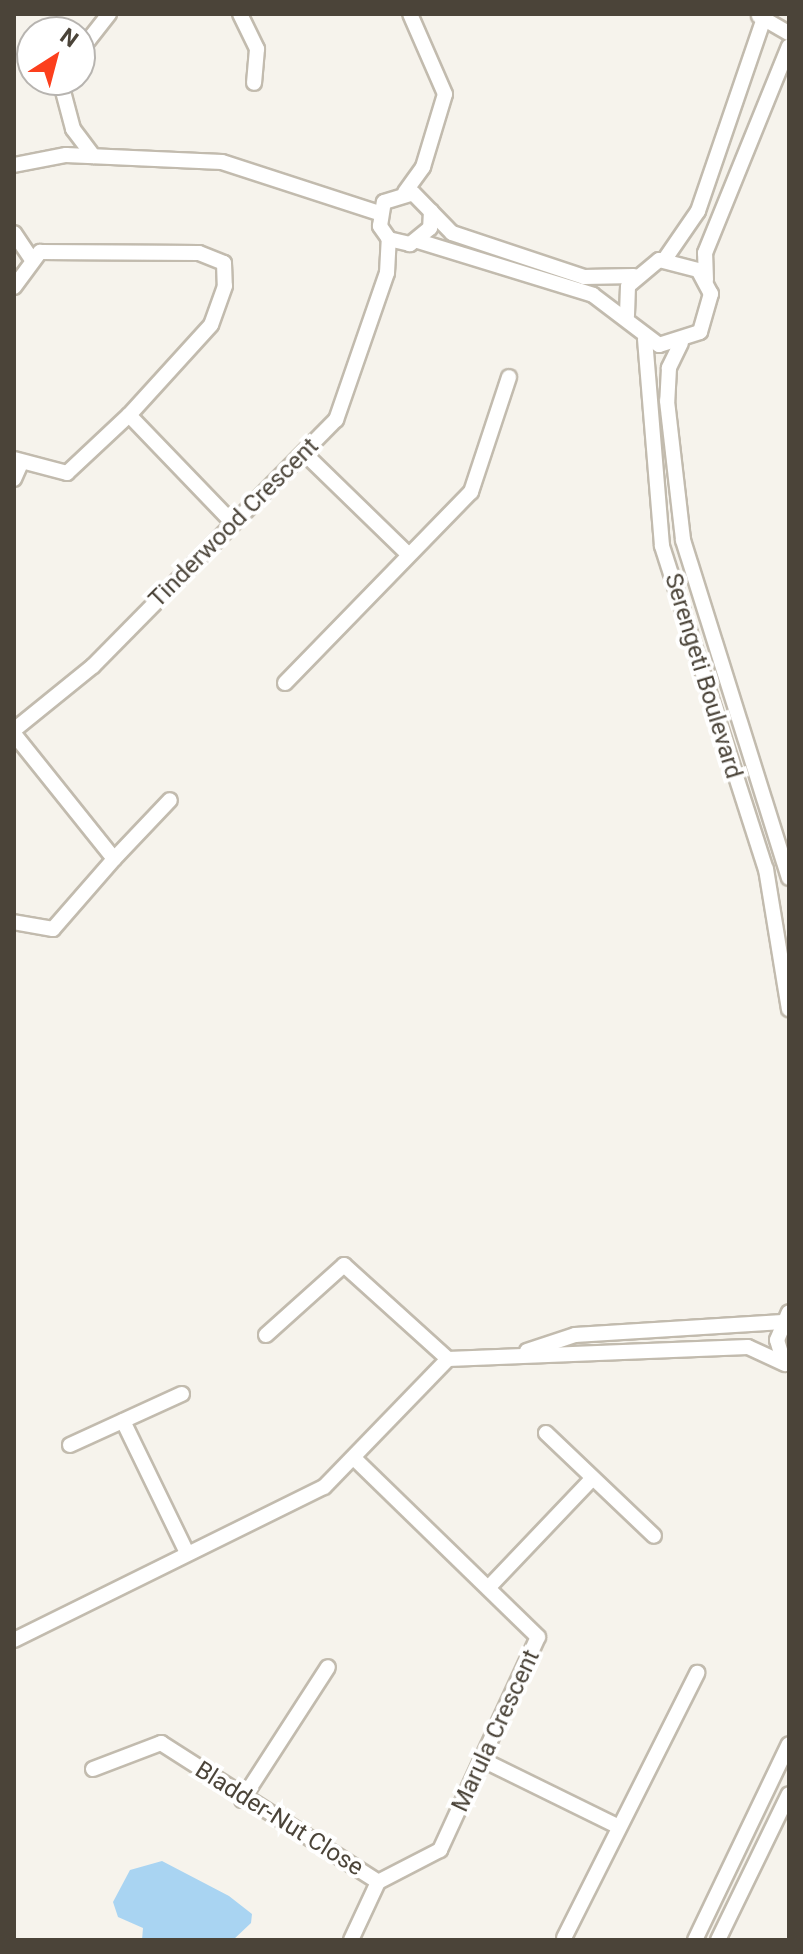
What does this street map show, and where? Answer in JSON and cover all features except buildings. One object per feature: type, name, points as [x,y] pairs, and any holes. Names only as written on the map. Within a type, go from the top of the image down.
[{"type":"street","points":[[96,31],[109,14]]},
{"type":"street","points":[[240,14],[257,49],[254,83]]},
{"type":"street","points":[[379,213],[389,197],[405,192],[423,167],[445,94],[410,14]]},
{"type":"street","points":[[379,213],[389,239],[510,259],[597,279],[634,276],[665,259],[698,211],[760,18],[789,33]]},
{"type":"street","points":[[405,192],[429,207],[452,233],[593,295],[627,316],[645,339],[681,343],[708,321],[705,253],[789,46]]},
{"type":"street","points":[[64,96],[73,129],[93,156]]},
{"type":"street","points":[[66,155],[73,129]]},
{"type":"street","points":[[14,165],[66,155],[222,162],[379,213]]},
{"type":"street","points":[[414,243],[430,228],[423,167]]},
{"type":"street","points":[[14,233],[30,257]]},
{"type":"street","name":"Tinderwood Crescent","points":[[14,732],[93,666],[304,453],[346,405],[387,273],[389,239]]},
{"type":"street","name":"Tinderwood Crescent","points":[[387,273],[414,243]]},
{"type":"street","points":[[14,479],[18,461],[67,473],[129,415],[211,325],[225,286],[224,263],[199,253],[30,257]]},
{"type":"street","points":[[14,287],[30,257]]},
{"type":"street","points":[[665,259],[686,263],[706,281]]},
{"type":"street","points":[[627,316],[634,276]]},
{"type":"street","name":"Serengeti Boulevard","points":[[645,339],[662,546],[769,881],[789,1009]]},
{"type":"street","name":"Serengeti Boulevard","points":[[681,343],[667,375],[667,401],[683,540],[789,878]]},
{"type":"street","points":[[285,683],[471,492],[509,377]]},
{"type":"street","points":[[129,415],[233,523]]},
{"type":"street","points":[[304,453],[409,555]]},
{"type":"street","points":[[14,732],[114,859]]},
{"type":"street","points":[[14,922],[40,930],[59,925],[114,859],[170,800]]},
{"type":"street","points":[[266,1335],[344,1265],[448,1359]]},
{"type":"street","points":[[516,1355],[592,1334],[786,1317],[777,1340],[787,1367]]},
{"type":"street","points":[[637,1332],[637,1351]]},
{"type":"street","points":[[592,1334],[592,1353]]},
{"type":"street","points":[[14,1640],[324,1487],[448,1359],[748,1347],[787,1367]]},
{"type":"street","points":[[70,1445],[182,1394]]},
{"type":"street","points":[[123,1421],[187,1553]]},
{"type":"street","points":[[546,1433],[591,1480],[654,1536]]},
{"type":"street","name":"Marula Crescent","points":[[354,1458],[490,1586],[538,1637],[437,1853],[378,1882]]},
{"type":"street","points":[[490,1586],[591,1480]]},
{"type":"street","points":[[242,1800],[328,1667]]},
{"type":"street","points":[[564,1938],[615,1825],[697,1673]]},
{"type":"street","name":"Bladder-Nut Close","points":[[93,1769],[161,1743],[242,1800],[378,1882]]},
{"type":"street","points":[[695,1940],[789,1744]]},
{"type":"street","points":[[483,1760],[615,1825]]},
{"type":"street","points":[[718,1940],[789,1794]]},
{"type":"street","points":[[351,1940],[378,1882]]},
{"type":"water","points":[[162,1861],[229,1896],[252,1914],[251,1923],[233,1940],[142,1940],[143,1928],[118,1917],[113,1902],[130,1870]]}]
